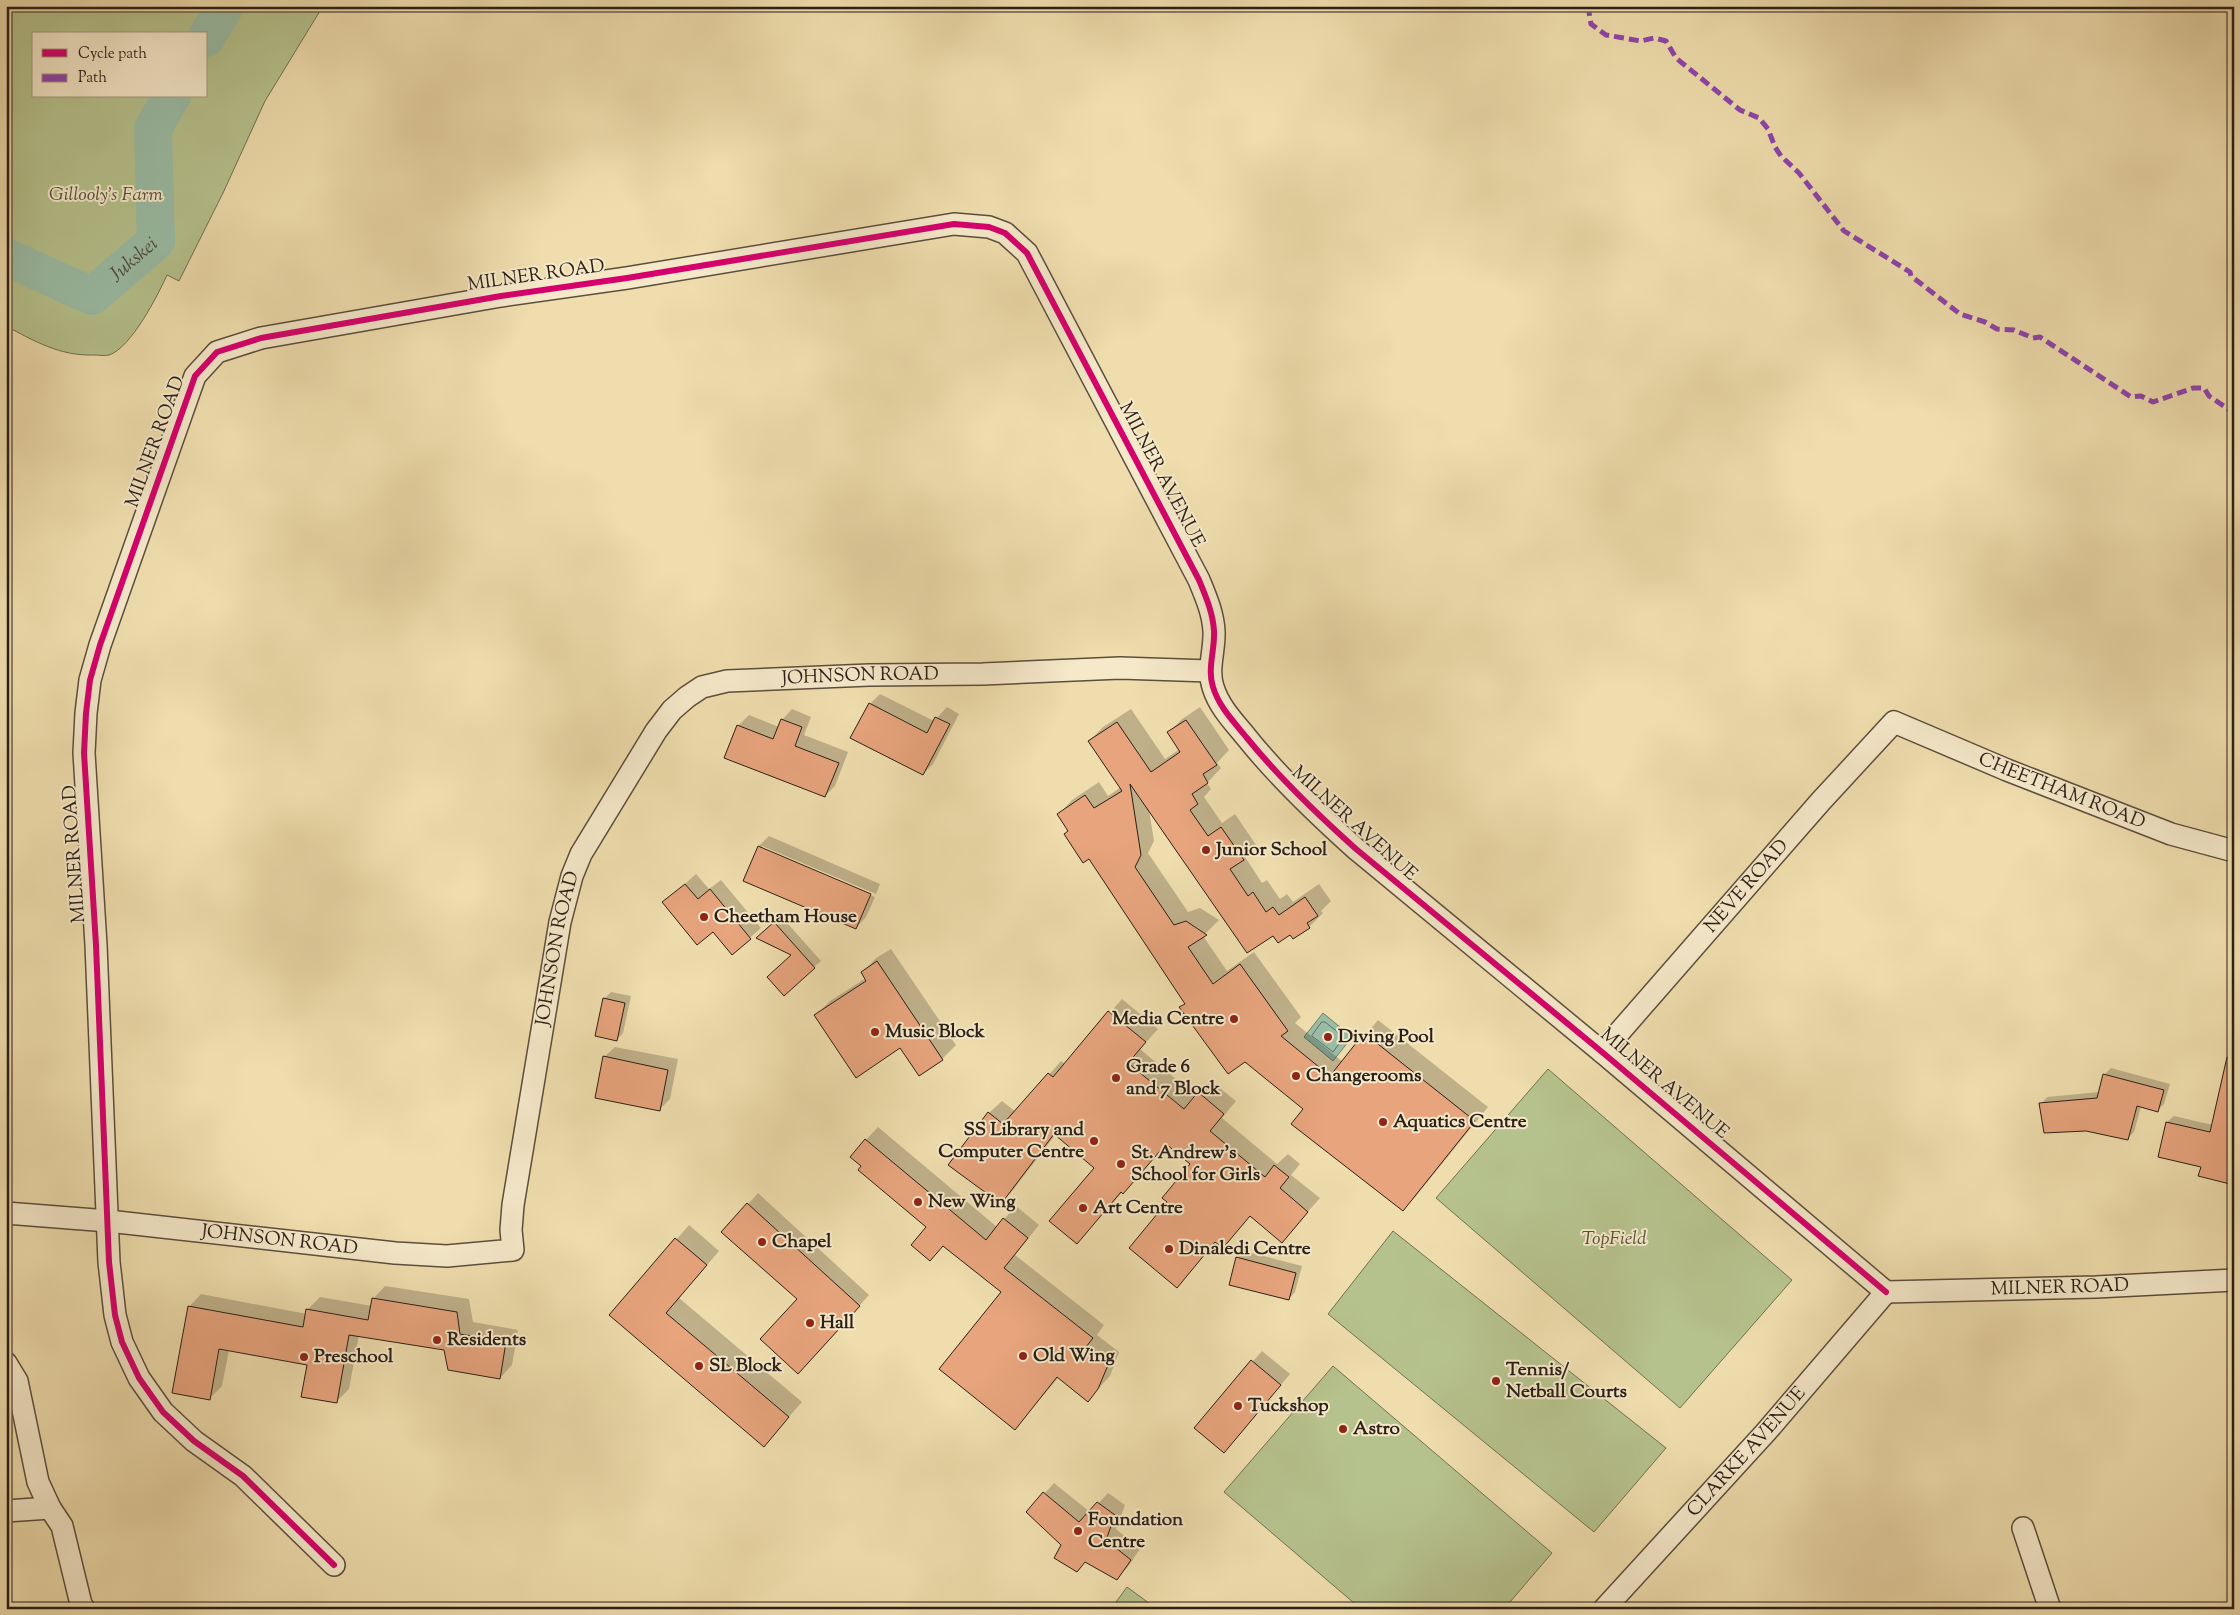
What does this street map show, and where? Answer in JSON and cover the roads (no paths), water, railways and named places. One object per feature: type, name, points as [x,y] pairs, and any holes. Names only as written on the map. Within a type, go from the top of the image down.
[{"type":"street","name":"MILNER ROAD","points":[[334,1565],[243,1476],[194,1441],[163,1412],[139,1378],[122,1342],[115,1315],[109,1262],[96,945],[85,782],[86,713],[90,680],[123,576],[195,376],[217,352],[261,338],[501,296],[636,277],[954,224],[989,226],[1005,233]]},
{"type":"street","name":"MILNER AVENUE","points":[[1005,233],[1027,253],[1199,580],[1212,613],[1214,631],[1210,671],[1213,687],[1228,715],[1272,769],[1304,802],[1356,849],[1602,1052],[1886,1292]]},
{"type":"street","name":"JOHNSON ROAD","points":[[6,1213],[108,1221],[395,1253],[447,1256],[513,1250],[511,1230],[513,1204],[560,922],[572,876],[581,854],[656,731],[672,710],[687,697],[702,687],[727,681],[1120,668],[1210,671]]},
{"type":"street","name":"NEVE ROAD","points":[[1602,1052],[1821,801],[1894,722]]},
{"type":"street","name":"CHEETHAM ROAD","points":[[1894,722],[2007,770],[2171,834],[2234,851]]},
{"type":"street","name":"MILNER ROAD","points":[[1886,1292],[2096,1287],[2234,1280]]},
{"type":"street","name":"CLARKE AVENUE","points":[[1604,1609],[1766,1432],[1886,1292]]},
{"type":"street","points":[[6,1363],[17,1382],[36,1476],[50,1508],[62,1526],[81,1604],[84,1609]]},
{"type":"street","points":[[6,1511],[50,1508]]},
{"type":"street","points":[[2023,1528],[2050,1609]]},
{"type":"water","name":"Diving Pool","points":[[1323,1013],[1352,1037],[1333,1061],[1304,1037]]},
{"type":"waterway","name":"Jukskei","points":[[208,35],[225,6]]},
{"type":"waterway","name":"Jukskei","points":[[6,257],[92,296],[156,241],[153,128],[171,98]]},
{"type":"place","name":"Junior School","points":[[1206,850]]},
{"type":"place","name":"Cheetham House","points":[[704,917]]},
{"type":"place","name":"Media Centre","points":[[1234,1019]]},
{"type":"place","name":"Music Block","points":[[875,1032]]},
{"type":"place","name":"Diving Pool","points":[[1328,1037]]},
{"type":"place","name":"Changerooms","points":[[1296,1076]]},
{"type":"place","name":"Grade 6 and 7 Block","points":[[1116,1078]]},
{"type":"place","name":"Aquatics Centre","points":[[1383,1122]]},
{"type":"place","name":"SS Library and Computer Centre","points":[[1094,1141]]},
{"type":"place","name":"St. Andrew's School for Girls","points":[[1121,1164]]},
{"type":"place","name":"New Wing","points":[[918,1202]]},
{"type":"place","name":"Art Centre","points":[[1083,1208]]},
{"type":"place","name":"Chapel","points":[[762,1242]]},
{"type":"place","name":"Dinaledi Centre","points":[[1169,1249]]},
{"type":"place","name":"Hall","points":[[810,1323]]},
{"type":"place","name":"Residents","points":[[437,1340]]},
{"type":"place","name":"Old Wing","points":[[1023,1356]]},
{"type":"place","name":"Preschool","points":[[304,1357]]},
{"type":"place","name":"SL Block","points":[[699,1366]]},
{"type":"place","name":"Tennis/ Netball Courts","points":[[1496,1381]]},
{"type":"place","name":"Tuckshop","points":[[1238,1406]]},
{"type":"place","name":"Astro","points":[[1343,1429]]},
{"type":"place","name":"Foundation Centre","points":[[1078,1531]]},
{"type":"park label","name":"Gillooly's Farm","points":[[106,195]]},
{"type":"park label","name":"TopField","points":[[1614,1239]]}]
